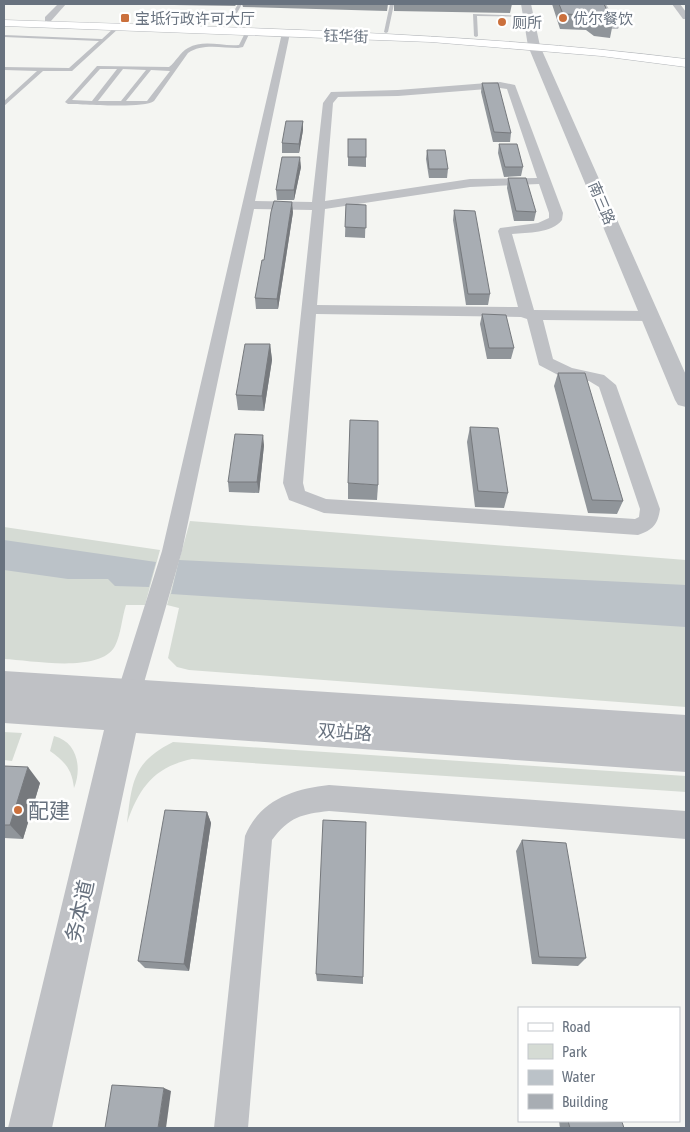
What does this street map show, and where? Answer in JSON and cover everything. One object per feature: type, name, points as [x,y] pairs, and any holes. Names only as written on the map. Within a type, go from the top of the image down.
[{"type":"main road","name":"钰华街","points":[[4,18],[476,36],[686,56]]},
{"type":"main road","name":"钰华街","points":[[4,24],[539,43],[686,63]]},
{"type":"street","points":[[48,19],[62,4]]},
{"type":"street","points":[[602,4],[615,27]]},
{"type":"street","points":[[676,4],[686,17]]},
{"type":"street","name":"南三路","points":[[530,8],[539,43],[686,400]]},
{"type":"street","points":[[126,705],[172,551],[286,33]]},
{"type":"street","name":"南三路","points":[[539,43],[644,262]]},
{"type":"street","points":[[507,85],[511,87],[544,181],[556,213],[555,220],[544,226],[515,228],[505,231],[505,237],[545,361],[572,374],[586,374],[599,378],[607,385],[650,508],[648,521],[638,527],[324,506],[296,495],[293,484],[308,309],[328,102],[334,94],[398,93],[507,85]]},
{"type":"street","points":[[248,205],[318,206],[470,183],[544,181]]},
{"type":"street","points":[[308,309],[650,316]]},
{"type":"street","name":"双站路","points":[[4,685],[126,705],[686,756]]},
{"type":"street","name":"双站路","points":[[4,709],[126,705],[686,730]]},
{"type":"street","name":"务本道","points":[[30,1128],[126,705]]},
{"type":"street","points":[[231,1128],[258,836],[271,817],[297,802],[329,798],[686,825]]},
{"type":"lane","points":[[227,26],[240,4]]},
{"type":"lane","points":[[386,32],[392,4]]},
{"type":"lane","points":[[476,36],[475,16],[530,8]]},
{"type":"lane","points":[[4,68],[70,70],[117,28]]},
{"type":"lane","points":[[72,39],[82,30]]},
{"type":"lane","points":[[175,67],[170,70],[95,68],[68,102],[142,104],[152,100],[188,50],[201,46],[238,47],[241,46],[248,32]]},
{"type":"lane","points":[[4,36],[104,40]]},
{"type":"lane","points":[[93,103],[121,68]]},
{"type":"lane","points":[[4,104],[42,69]]},
{"type":"lane","points":[[121,104],[149,69]]},
{"type":"green space","points":[[190,521],[686,560],[686,707],[189,670],[177,667],[168,658],[179,608],[167,605]]},
{"type":"green space","points":[[4,527],[160,550],[145,605],[126,605],[117,641],[107,655],[80,663],[47,663],[4,659]]},
{"type":"green space","points":[[4,732],[22,733],[12,761],[4,760]]},
{"type":"green space","points":[[54,736],[68,744],[76,757],[78,773],[74,788],[72,776],[67,766],[50,751]]},
{"type":"green space","points":[[173,742],[686,776],[686,792],[192,759],[168,767],[150,781],[137,799],[127,823],[133,785],[142,766],[150,757]]},
{"type":"water","points":[[4,540],[156,562],[149,587],[115,586],[108,579],[68,579],[4,570]]},
{"type":"water","points":[[179,560],[686,585],[686,627],[171,594]]},
{"type":"building","points":[[559,4],[604,4],[613,23],[597,21],[589,15],[563,14]]},
{"type":"building","points":[[482,83],[498,83],[511,133],[494,132]]},
{"type":"building","points":[[286,121],[303,121],[299,144],[282,143]]},
{"type":"building","points":[[348,139],[366,139],[366,157],[348,157]]},
{"type":"building","points":[[499,144],[517,144],[523,167],[505,167]]},
{"type":"building","points":[[427,150],[445,150],[448,169],[429,169]]},
{"type":"building","points":[[282,157],[300,157],[294,190],[276,190]]},
{"type":"building","points":[[508,178],[526,178],[536,212],[516,211]]},
{"type":"building","points":[[274,201],[292,202],[277,299],[255,298],[262,260],[264,260]]},
{"type":"building","points":[[346,204],[366,205],[366,228],[345,227]]},
{"type":"building","points":[[454,210],[475,211],[490,294],[468,294]]},
{"type":"building","points":[[482,314],[506,315],[514,348],[489,348]]},
{"type":"building","points":[[245,344],[270,344],[262,396],[236,395]]},
{"type":"building","points":[[558,373],[585,373],[623,501],[592,500]]},
{"type":"building","points":[[350,420],[378,421],[378,485],[348,483]]},
{"type":"building","points":[[470,427],[498,428],[508,493],[478,491]]},
{"type":"building","points":[[235,434],[263,435],[257,482],[228,482]]},
{"type":"building","points":[[4,766],[28,767],[10,825],[4,825]]},
{"type":"building","points":[[165,810],[207,812],[184,964],[138,961]]},
{"type":"building","points":[[323,820],[366,822],[363,977],[316,974]]},
{"type":"building","points":[[522,840],[566,843],[586,958],[539,957]]},
{"type":"building","points":[[112,1085],[164,1088],[158,1128],[105,1128]]},
{"type":"building","points":[[568,1122],[622,1122],[624,1128],[570,1128]]},
{"type":"place","name":"宝坻行政许可大厅","points":[[125,18]]},
{"type":"place","name":"优尔餐饮","points":[[563,18]]},
{"type":"place","name":"厕所","points":[[502,22]]},
{"type":"place","name":"配建","points":[[18,810]]}]
